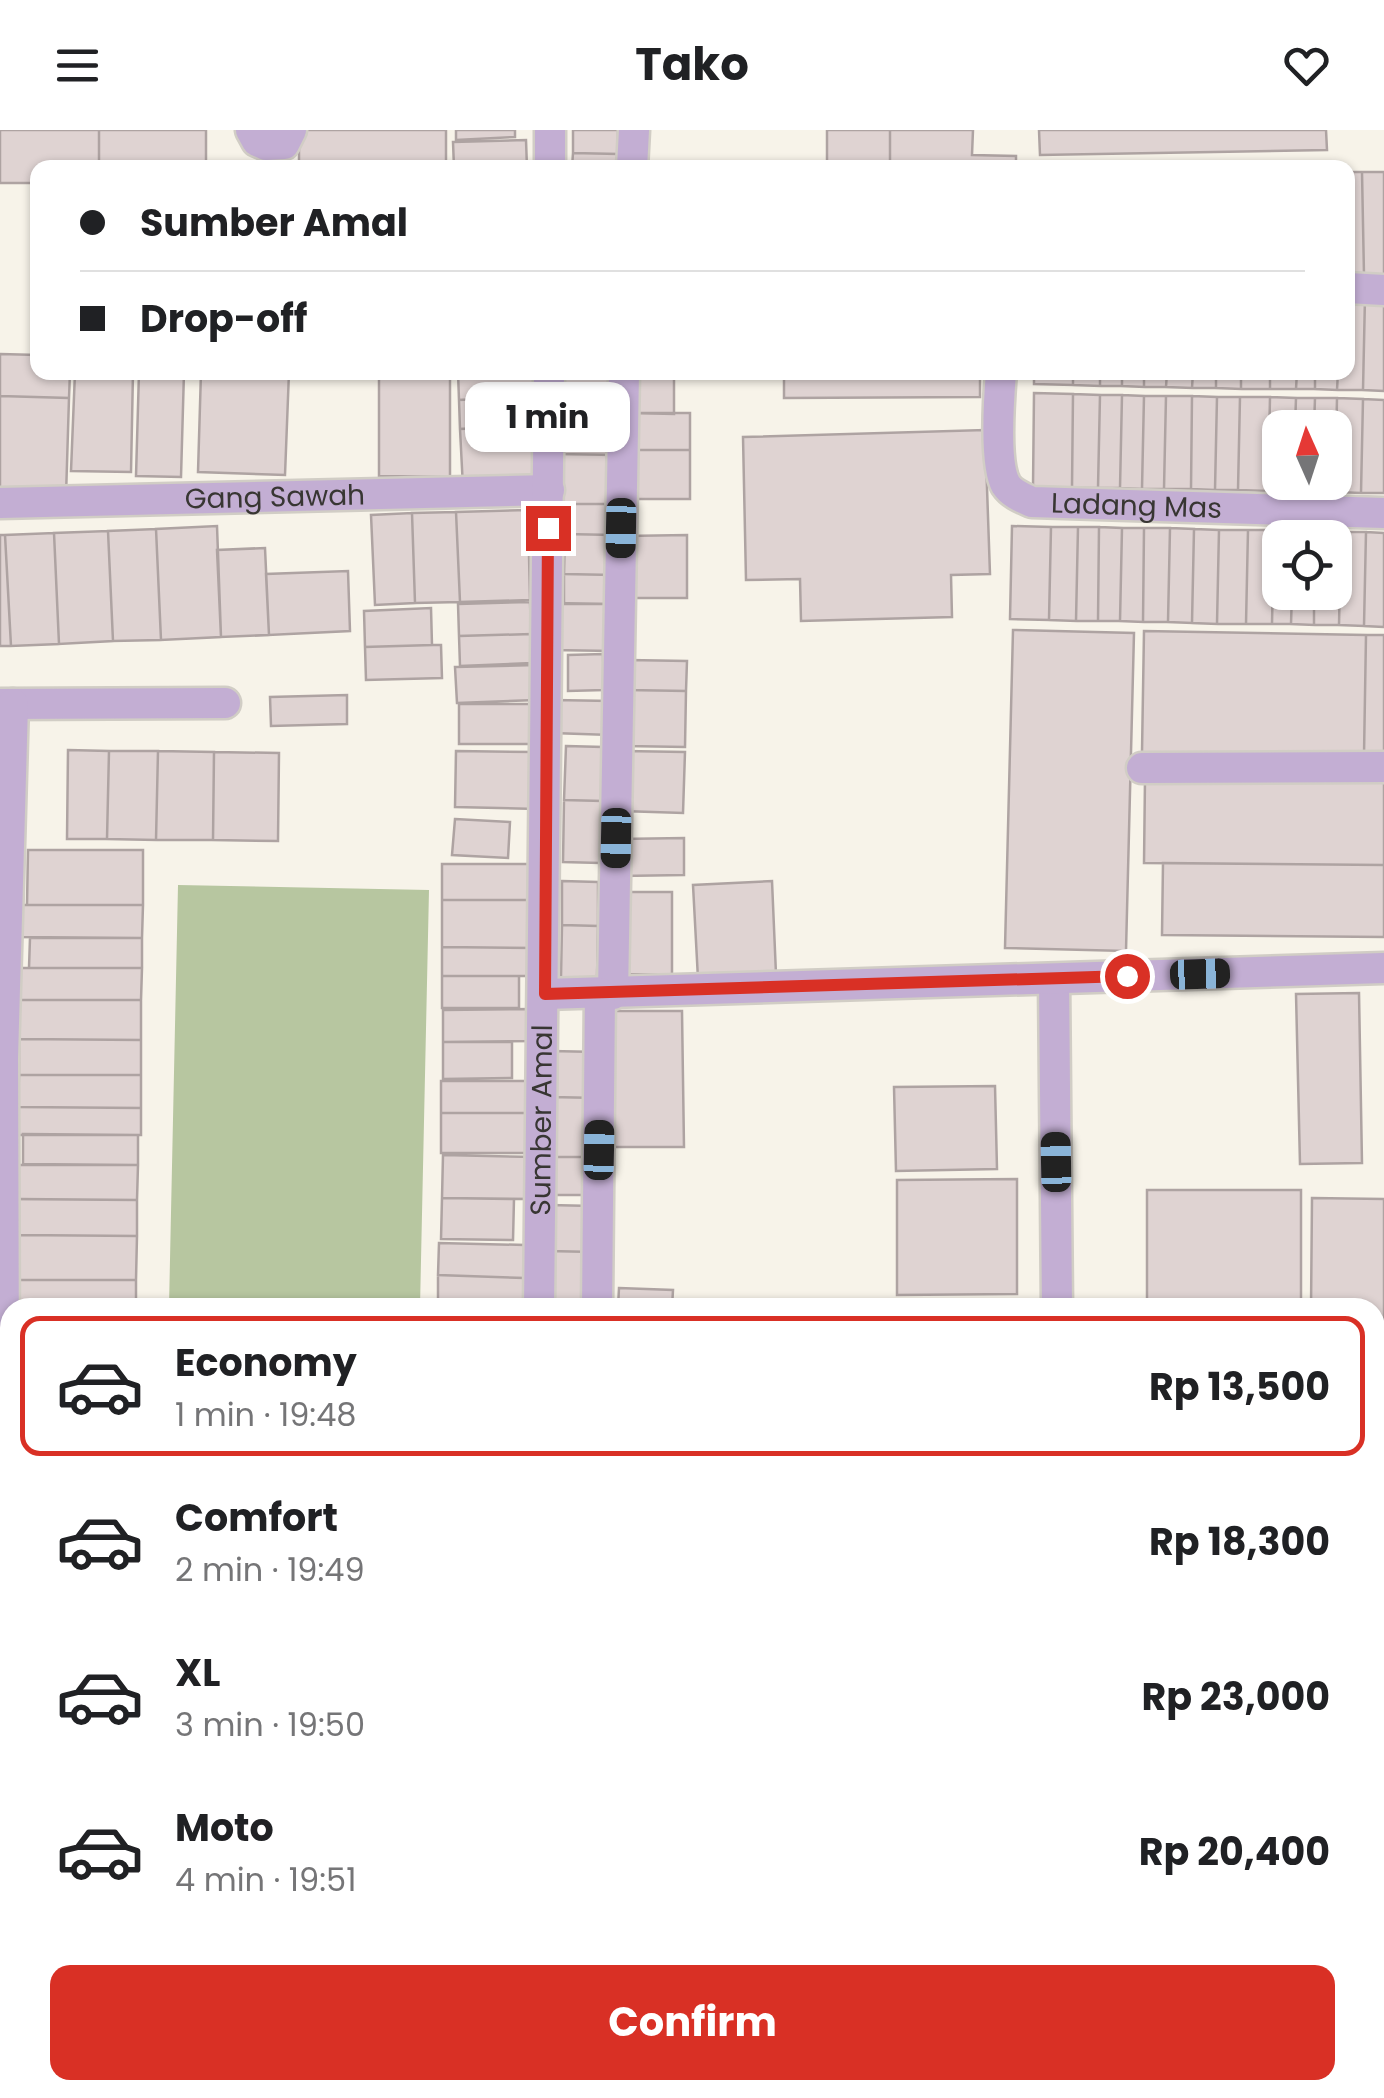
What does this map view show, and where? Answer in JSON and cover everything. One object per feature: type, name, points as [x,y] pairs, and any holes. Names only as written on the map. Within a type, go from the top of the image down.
[{"type":"street","points":[[251,130],[257,141],[275,146],[284,144],[292,130]]},
{"type":"street","points":[[550,130],[550,160]]},
{"type":"street","points":[[632,160],[634,130]]},
{"type":"street","points":[[1355,288],[1384,290]]},
{"type":"street","points":[[545,994],[549,380]]},
{"type":"street","points":[[597,1298],[624,380]]},
{"type":"street","name":"Ladang Mas","points":[[1000,380],[1001,472],[1006,486],[1032,502],[1384,513]]},
{"type":"street","name":"Gang Sawah","points":[[0,503],[549,490]]},
{"type":"street","points":[[3,1298],[6,704],[225,702]]},
{"type":"street","points":[[1142,768],[1384,766]]},
{"type":"street","name":"Sumber Amal","points":[[539,1298],[545,994],[1384,968]]},
{"type":"street","points":[[1054,979],[1057,1298]]},
{"type":"green space","points":[[178,885],[429,890],[420,1298],[169,1298]]},
{"type":"building","points":[[0,130],[99,130],[99,160],[30,160],[30,183],[0,183]]},
{"type":"building","points":[[99,130],[206,130],[206,160],[99,160]]},
{"type":"building","points":[[299,130],[446,130],[446,160],[299,160]]},
{"type":"building","points":[[456,130],[515,130],[515,137],[456,140]]},
{"type":"building","points":[[573,130],[618,130],[618,154],[573,153]]},
{"type":"building","points":[[827,130],[890,130],[890,160],[827,160]]},
{"type":"building","points":[[890,130],[973,130],[972,155],[1016,156],[1016,160],[890,160]]},
{"type":"building","points":[[1039,130],[1326,130],[1327,150],[1040,155]]},
{"type":"building","points":[[526,140],[527,160],[454,160],[453,142]]},
{"type":"building","points":[[573,153],[618,154],[618,160],[573,160]]},
{"type":"building","points":[[1355,172],[1362,172],[1364,275],[1355,275]]},
{"type":"building","points":[[1362,172],[1384,172],[1384,275],[1364,275]]},
{"type":"building","points":[[1355,297],[1365,297],[1363,390],[1337,390],[1338,380],[1355,380]]},
{"type":"building","points":[[1365,297],[1384,297],[1384,391],[1363,390]]},
{"type":"building","points":[[0,354],[30,355],[30,380],[70,380],[69,398],[0,396]]},
{"type":"building","points":[[75,380],[133,380],[131,472],[71,471]]},
{"type":"building","points":[[139,380],[184,380],[181,477],[136,476]]},
{"type":"building","points":[[201,380],[289,380],[285,475],[198,472]]},
{"type":"building","points":[[379,380],[450,380],[450,477],[379,476]]},
{"type":"building","points":[[458,380],[538,380],[539,396],[459,400]]},
{"type":"building","points":[[559,380],[616,380],[615,415],[559,415]]},
{"type":"building","points":[[629,380],[674,380],[674,414],[629,413]]},
{"type":"building","points":[[784,380],[980,380],[980,397],[784,398]]},
{"type":"building","points":[[1034,380],[1073,380],[1073,385],[1034,384]]},
{"type":"building","points":[[1073,380],[1100,380],[1100,386],[1073,385]]},
{"type":"building","points":[[1100,380],[1122,380],[1122,386],[1100,386]]},
{"type":"building","points":[[1122,380],[1144,380],[1144,387],[1122,386]]},
{"type":"building","points":[[1144,380],[1166,380],[1166,387],[1144,387]]},
{"type":"building","points":[[1166,380],[1192,380],[1192,388],[1166,387]]},
{"type":"building","points":[[1192,380],[1216,380],[1216,388],[1192,388]]},
{"type":"building","points":[[1216,380],[1241,380],[1241,389],[1216,388]]},
{"type":"building","points":[[1241,380],[1270,380],[1270,389],[1241,389]]},
{"type":"building","points":[[1270,380],[1297,380],[1296,389],[1270,389]]},
{"type":"building","points":[[1297,380],[1315,380],[1315,389],[1296,389]]},
{"type":"building","points":[[1315,380],[1338,380],[1337,390],[1315,389]]},
{"type":"building","points":[[1034,393],[1073,394],[1072,488],[1033,487]]},
{"type":"building","points":[[1073,394],[1100,395],[1098,488],[1072,488]]},
{"type":"building","points":[[1100,395],[1122,395],[1120,488],[1098,488]]},
{"type":"building","points":[[1122,395],[1144,396],[1142,489],[1120,488]]},
{"type":"building","points":[[0,396],[69,398],[66,496],[0,494]]},
{"type":"building","points":[[539,396],[540,425],[460,429],[459,400]]},
{"type":"building","points":[[1144,396],[1166,396],[1164,489],[1142,489]]},
{"type":"building","points":[[1166,396],[1192,396],[1191,489],[1164,489]]},
{"type":"building","points":[[1192,396],[1217,397],[1215,490],[1191,489]]},
{"type":"building","points":[[1217,397],[1240,397],[1238,490],[1215,490]]},
{"type":"building","points":[[1240,397],[1270,397],[1270,410],[1262,410],[1262,491],[1238,490]]},
{"type":"building","points":[[1270,397],[1296,398],[1296,410],[1270,410]]},
{"type":"building","points":[[1296,398],[1315,398],[1315,410],[1296,410]]},
{"type":"building","points":[[1315,398],[1337,398],[1337,410],[1315,410]]},
{"type":"building","points":[[1337,398],[1363,399],[1361,493],[1352,493],[1352,410],[1337,410]]},
{"type":"building","points":[[1363,399],[1384,400],[1384,493],[1361,493]]},
{"type":"building","points":[[629,413],[690,413],[690,450],[629,450]]},
{"type":"building","points":[[559,415],[615,415],[614,455],[558,454]]},
{"type":"building","points":[[540,425],[543,485],[463,488],[460,429]]},
{"type":"building","points":[[985,430],[990,574],[951,575],[952,617],[801,621],[800,579],[746,580],[743,437]]},
{"type":"building","points":[[629,450],[690,450],[690,499],[629,499]]},
{"type":"building","points":[[558,454],[614,455],[614,504],[558,504]]},
{"type":"building","points":[[565,504],[614,504],[613,535],[565,534]]},
{"type":"building","points":[[528,510],[530,600],[460,602],[456,512]]},
{"type":"building","points":[[456,512],[460,602],[415,603],[412,513]]},
{"type":"building","points":[[412,513],[415,603],[375,605],[371,515]]},
{"type":"building","points":[[217,526],[221,637],[161,640],[156,529]]},
{"type":"building","points":[[1012,526],[1051,527],[1049,620],[1010,619]]},
{"type":"building","points":[[1051,527],[1078,527],[1076,621],[1049,620]]},
{"type":"building","points":[[1078,527],[1099,527],[1098,621],[1076,621]]},
{"type":"building","points":[[1099,527],[1122,528],[1120,621],[1098,621]]},
{"type":"building","points":[[1122,528],[1144,528],[1143,622],[1120,621]]},
{"type":"building","points":[[1144,528],[1170,528],[1168,622],[1143,622]]},
{"type":"building","points":[[1170,528],[1194,529],[1192,623],[1168,622]]},
{"type":"building","points":[[156,529],[161,640],[113,641],[108,531]]},
{"type":"building","points":[[1194,529],[1219,530],[1217,624],[1192,623]]},
{"type":"building","points":[[1219,530],[1248,530],[1246,624],[1217,624]]},
{"type":"building","points":[[1248,530],[1262,530],[1262,610],[1272,610],[1272,624],[1246,624]]},
{"type":"building","points":[[108,531],[113,641],[59,644],[54,533]]},
{"type":"building","points":[[1352,532],[1366,532],[1364,626],[1339,625],[1339,610],[1352,610]]},
{"type":"building","points":[[1366,532],[1384,533],[1384,627],[1364,626]]},
{"type":"building","points":[[54,533],[59,644],[11,646],[5,535]]},
{"type":"building","points":[[565,534],[613,535],[613,575],[564,574]]},
{"type":"building","points":[[0,535],[5,535],[11,646],[0,646]]},
{"type":"building","points":[[687,535],[687,598],[625,598],[626,536]]},
{"type":"building","points":[[265,548],[269,635],[221,637],[217,550]]},
{"type":"building","points":[[348,571],[350,631],[269,635],[266,574]]},
{"type":"building","points":[[564,574],[613,575],[613,604],[564,604]]},
{"type":"building","points":[[530,602],[531,634],[459,636],[458,604]]},
{"type":"building","points":[[552,603],[613,604],[612,651],[552,650]]},
{"type":"building","points":[[431,608],[432,645],[365,647],[364,611]]},
{"type":"building","points":[[1272,610],[1291,610],[1291,624],[1272,624]]},
{"type":"building","points":[[1291,610],[1314,610],[1314,625],[1291,624]]},
{"type":"building","points":[[1314,610],[1339,610],[1339,625],[1314,625]]},
{"type":"building","points":[[1013,630],[1134,633],[1126,951],[1005,948]]},
{"type":"building","points":[[1144,631],[1366,635],[1364,755],[1142,752]]},
{"type":"building","points":[[531,634],[532,663],[460,666],[459,636]]},
{"type":"building","points":[[1366,635],[1384,635],[1384,756],[1364,755]]},
{"type":"building","points":[[441,645],[442,678],[366,680],[365,647]]},
{"type":"building","points":[[603,654],[604,690],[568,691],[568,655]]},
{"type":"building","points":[[628,660],[687,661],[686,691],[627,690]]},
{"type":"building","points":[[536,665],[537,700],[457,703],[455,667]]},
{"type":"building","points":[[627,690],[686,691],[685,747],[626,746]]},
{"type":"building","points":[[347,695],[347,724],[271,726],[270,697]]},
{"type":"building","points":[[554,700],[611,701],[610,735],[553,733]]},
{"type":"building","points":[[459,704],[538,704],[538,744],[459,744]]},
{"type":"building","points":[[566,746],[603,747],[602,801],[564,800]]},
{"type":"building","points":[[68,750],[109,751],[107,839],[67,839]]},
{"type":"building","points":[[109,751],[158,751],[156,840],[107,839]]},
{"type":"building","points":[[158,751],[214,752],[213,840],[156,840]]},
{"type":"building","points":[[456,751],[537,752],[536,809],[455,807]]},
{"type":"building","points":[[624,751],[685,752],[683,813],[622,811]]},
{"type":"building","points":[[214,752],[279,753],[278,841],[213,840]]},
{"type":"building","points":[[1145,779],[1384,781],[1384,865],[1144,863]]},
{"type":"building","points":[[564,800],[602,801],[600,863],[563,862]]},
{"type":"building","points":[[455,819],[510,822],[508,858],[452,855]]},
{"type":"building","points":[[684,838],[684,875],[621,876],[620,839]]},
{"type":"building","points":[[28,850],[143,850],[143,905],[27,905]]},
{"type":"building","points":[[1163,863],[1384,865],[1384,937],[1162,935]]},
{"type":"building","points":[[442,864],[536,864],[536,900],[442,900]]},
{"type":"building","points":[[562,881],[598,882],[598,926],[562,925]]},
{"type":"building","points":[[772,881],[776,974],[698,979],[693,885]]},
{"type":"building","points":[[625,892],[672,892],[672,975],[625,974]]},
{"type":"building","points":[[442,900],[536,900],[535,948],[442,947]]},
{"type":"building","points":[[17,905],[143,905],[142,938],[16,937]]},
{"type":"building","points":[[562,925],[598,926],[597,978],[561,977]]},
{"type":"building","points":[[30,938],[142,938],[142,968],[29,968]]},
{"type":"building","points":[[442,947],[535,948],[536,976],[442,976]]},
{"type":"building","points":[[19,968],[142,968],[141,1000],[19,1000]]},
{"type":"building","points":[[442,976],[519,976],[519,1008],[442,1008]]},
{"type":"building","points":[[1359,993],[1362,1163],[1300,1164],[1296,994]]},
{"type":"building","points":[[19,1000],[141,1000],[141,1040],[19,1039]]},
{"type":"building","points":[[533,1009],[534,1041],[443,1042],[443,1010]]},
{"type":"building","points":[[601,1011],[682,1011],[684,1147],[603,1147]]},
{"type":"building","points":[[19,1039],[141,1040],[141,1075],[19,1075]]},
{"type":"building","points":[[443,1042],[512,1042],[512,1078],[443,1079]]},
{"type":"building","points":[[551,1051],[598,1052],[598,1098],[551,1097]]},
{"type":"building","points":[[19,1075],[141,1075],[141,1108],[18,1107]]},
{"type":"building","points":[[441,1081],[535,1081],[535,1113],[441,1113]]},
{"type":"building","points":[[995,1086],[997,1169],[896,1171],[894,1087]]},
{"type":"building","points":[[551,1097],[598,1098],[598,1157],[551,1157]]},
{"type":"building","points":[[18,1107],[141,1108],[141,1135],[18,1135]]},
{"type":"building","points":[[441,1113],[535,1113],[535,1153],[441,1153]]},
{"type":"building","points":[[23,1134],[138,1135],[138,1165],[23,1164]]},
{"type":"building","points":[[443,1155],[535,1157],[534,1199],[442,1198]]},
{"type":"building","points":[[551,1157],[598,1157],[597,1195],[550,1195]]},
{"type":"building","points":[[5,1165],[138,1165],[137,1200],[5,1199]]},
{"type":"building","points":[[1017,1179],[1017,1294],[897,1295],[897,1180]]},
{"type":"building","points":[[1147,1190],[1301,1190],[1301,1298],[1147,1298]]},
{"type":"building","points":[[442,1198],[514,1199],[513,1240],[441,1239]]},
{"type":"building","points":[[1312,1198],[1384,1199],[1384,1298],[1311,1298]]},
{"type":"building","points":[[18,1199],[137,1200],[137,1236],[18,1235]]},
{"type":"building","points":[[549,1205],[593,1206],[593,1252],[549,1251]]},
{"type":"building","points":[[18,1235],[137,1236],[136,1280],[18,1280]]},
{"type":"building","points":[[439,1243],[525,1245],[524,1278],[438,1275]]},
{"type":"building","points":[[549,1251],[593,1252],[592,1298],[548,1298]]},
{"type":"building","points":[[438,1275],[524,1278],[524,1298],[438,1298]]},
{"type":"building","points":[[18,1280],[136,1280],[136,1298],[18,1298]]},
{"type":"building","points":[[619,1288],[673,1290],[673,1298],[618,1298]]},
{"type":"route","points":[[548,528],[545,994],[1127,976]]}]
